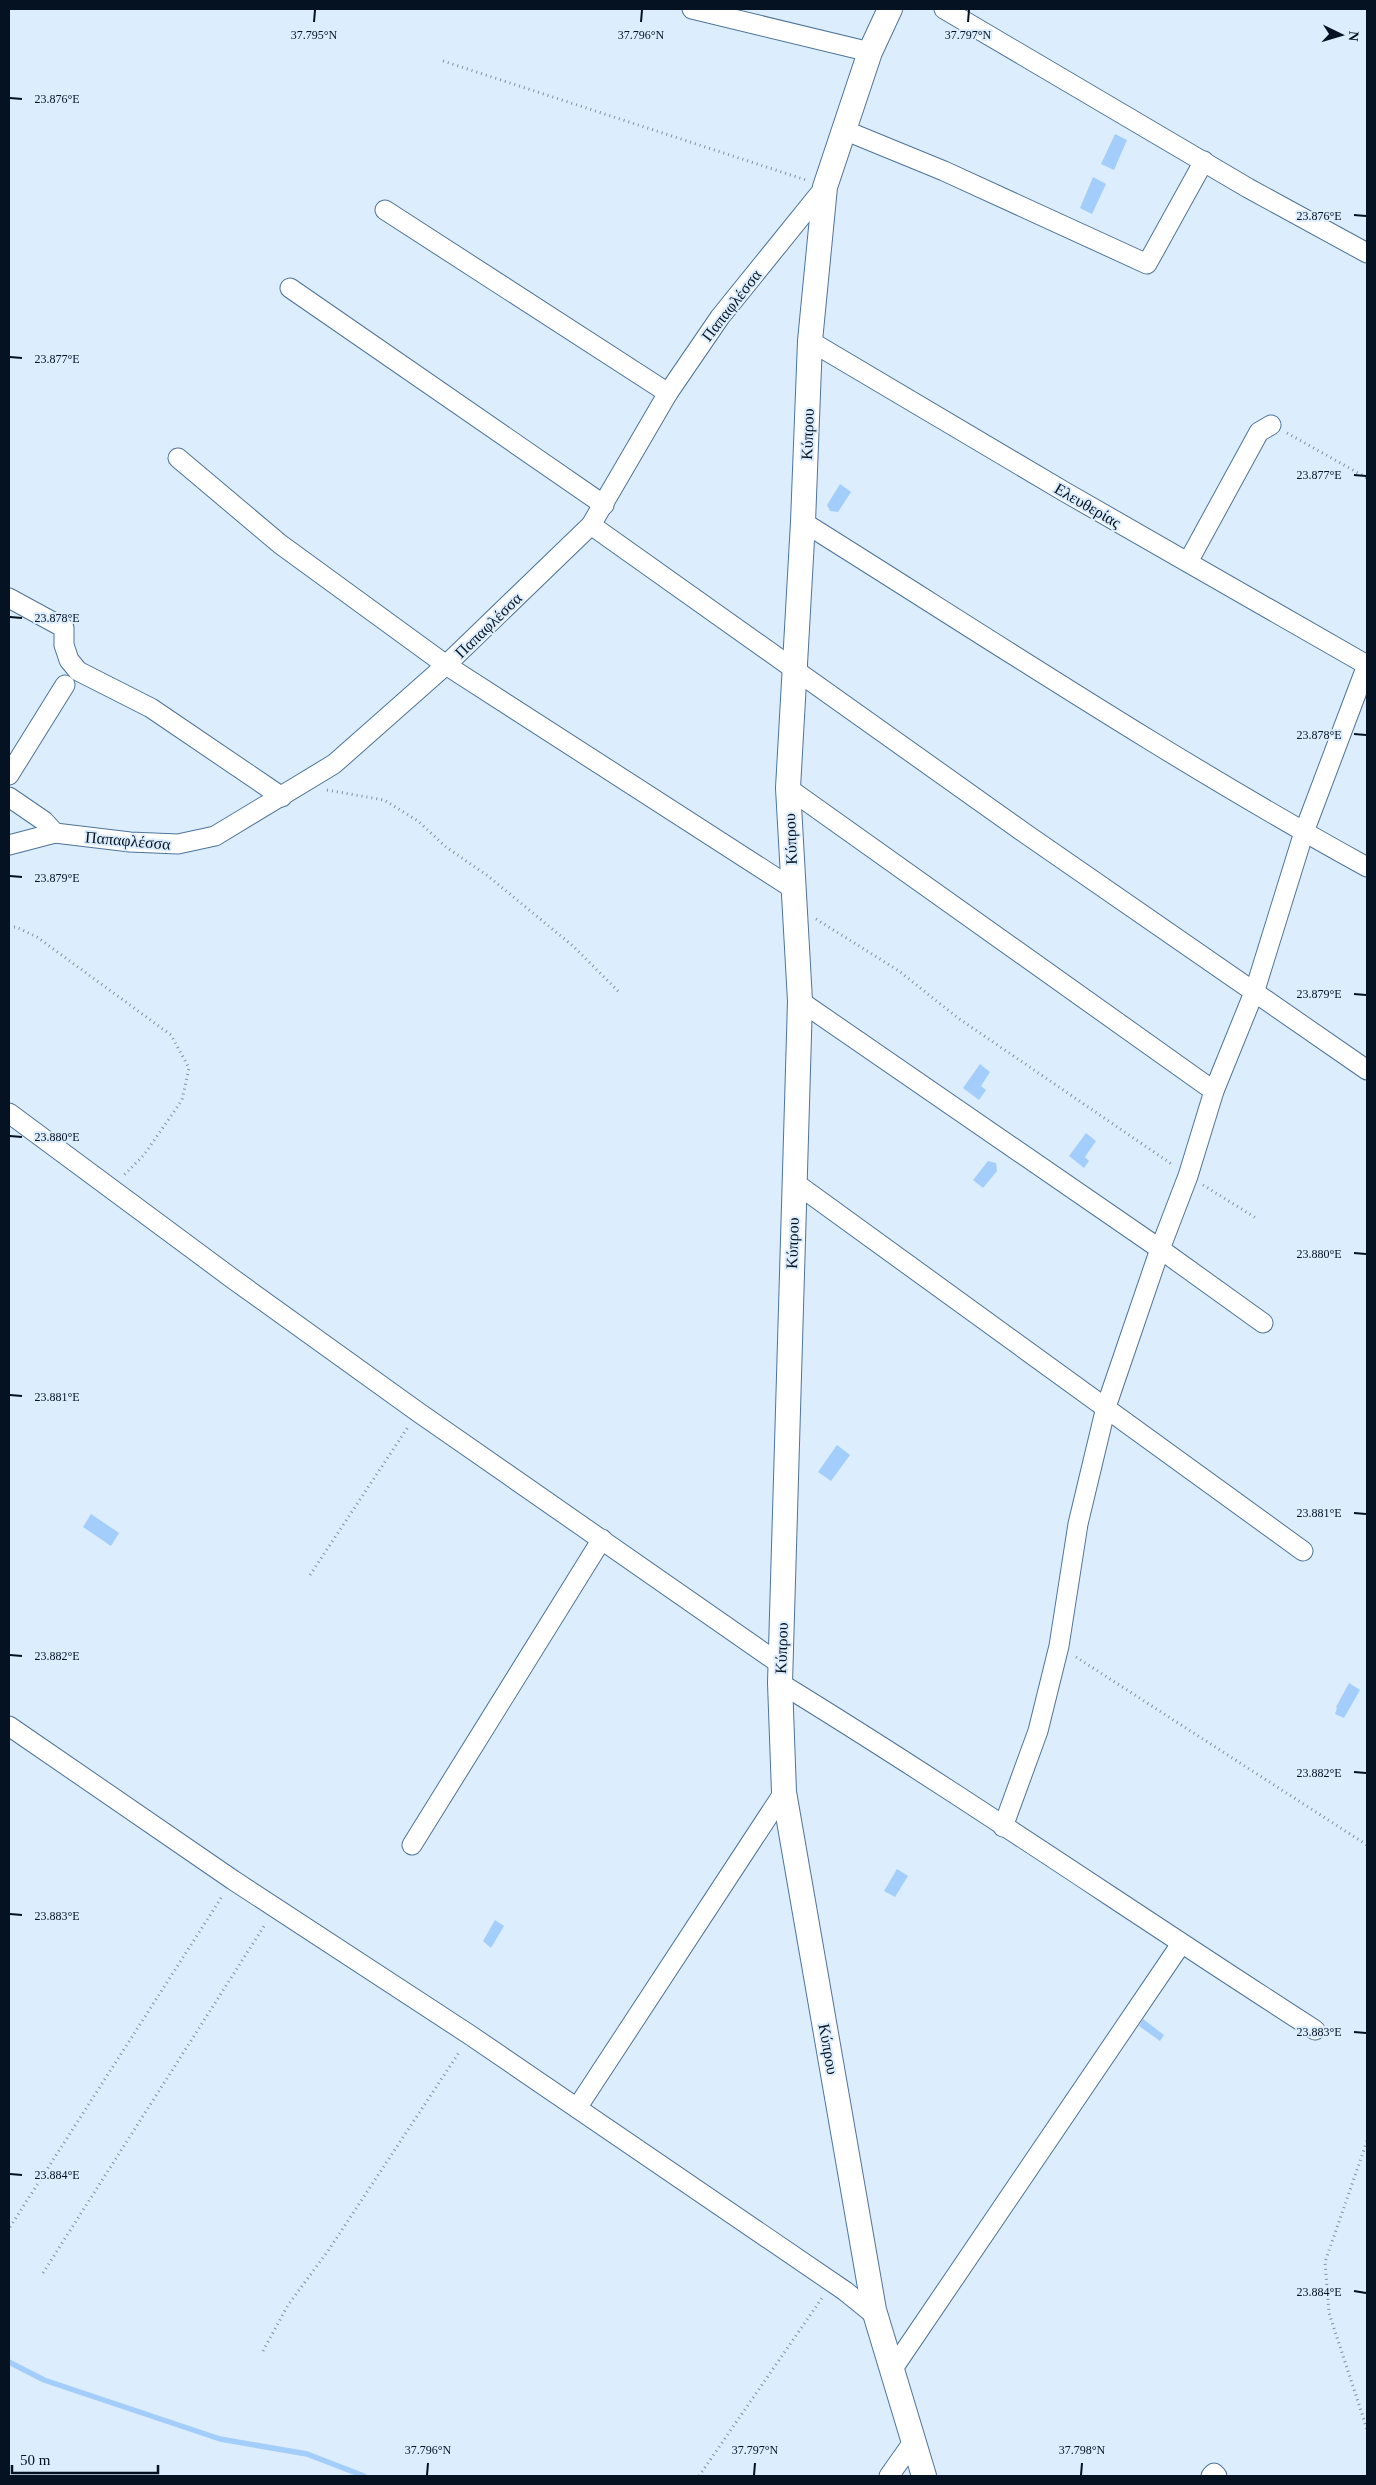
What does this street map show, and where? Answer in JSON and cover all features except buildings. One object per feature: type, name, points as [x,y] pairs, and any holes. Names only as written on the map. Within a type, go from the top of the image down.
[{"type":"street","points":[[692,9],[870,52]]},
{"type":"street","name":"Κύπρου","points":[[890,9],[870,52],[825,187],[810,341],[803,522],[788,788],[800,1002],[780,1673],[784,1792],[876,2316],[924,2476]]},
{"type":"street","points":[[944,9],[1248,188],[1367,253]]},
{"type":"street","points":[[844,130],[944,171],[1147,264],[1204,161]]},
{"type":"street","name":"Παπαφλέσσα","points":[[9,845],[21,840],[55,833],[130,842],[178,844],[215,836],[334,764],[446,665],[591,525],[668,392],[720,317],[825,187]]},
{"type":"street","points":[[385,210],[668,392]]},
{"type":"street","points":[[290,288],[604,505]]},
{"type":"street","name":"Ελευθερίας","points":[[810,341],[1367,665]]},
{"type":"street","points":[[1188,562],[1259,432],[1271,425]]},
{"type":"street","points":[[178,458],[280,544],[446,665],[793,897]]},
{"type":"street","points":[[803,522],[1304,832],[1367,867]]},
{"type":"street","points":[[591,525],[1026,834],[1255,990],[1367,1070]]},
{"type":"street","points":[[9,598],[64,628],[64,645],[69,660],[78,671],[151,708],[282,796]]},
{"type":"street","points":[[1003,1827],[1038,1731],[1059,1646],[1078,1524],[1106,1408],[1160,1249],[1188,1176],[1214,1091],[1255,990],[1304,832],[1367,665]]},
{"type":"street","points":[[9,775],[65,686]]},
{"type":"street","points":[[788,788],[1214,1091]]},
{"type":"street","points":[[9,797],[44,821],[55,833]]},
{"type":"street","points":[[800,1002],[1160,1249],[1263,1323]]},
{"type":"street","points":[[9,1113],[233,1279],[418,1412],[602,1538],[780,1673],[1003,1827],[1180,1944],[1315,2030]]},
{"type":"street","points":[[794,1182],[1303,1551]]},
{"type":"street","points":[[412,1845],[602,1538]]},
{"type":"street","points":[[9,1726],[234,1880],[578,2108],[834,2284],[876,2316]]},
{"type":"street","points":[[578,2108],[784,1792]]},
{"type":"street","points":[[892,2370],[1180,1944]]},
{"type":"street","points":[[889,2476],[913,2442]]},
{"type":"street","points":[[1211,2476],[1214,2473],[1217,2476]]},
{"type":"path","points":[[443,61],[825,187]]},
{"type":"path","points":[[1271,425],[1367,478]]},
{"type":"path","points":[[302,785],[384,800],[418,821],[446,847],[488,876],[573,946],[619,992]]},
{"type":"path","points":[[793,897],[899,971],[958,1018],[1188,1176],[1256,1218]]},
{"type":"path","points":[[9,928],[16,927],[37,937],[171,1035],[189,1068],[182,1100],[144,1155],[126,1174],[107,1184]]},
{"type":"path","points":[[310,1575],[418,1412]]},
{"type":"path","points":[[1059,1646],[1367,1845]]},
{"type":"path","points":[[10,2227],[234,1880]]},
{"type":"path","points":[[43,2273],[276,1908]]},
{"type":"path","points":[[263,2351],[288,2305],[328,2251],[470,2035]]},
{"type":"path","points":[[1367,2141],[1325,2262],[1329,2313],[1367,2429]]},
{"type":"path","points":[[699,2476],[808,2316],[834,2284]]},
{"type":"water","points":[[1115,134],[1127,140],[1114,170],[1101,164]]},
{"type":"water","points":[[1093,177],[1106,184],[1092,214],[1080,208]]},
{"type":"water","points":[[840,484],[851,492],[838,512],[830,511],[827,505]]},
{"type":"water","points":[[980,1064],[990,1072],[981,1086],[986,1090],[979,1100],[963,1088]]},
{"type":"water","points":[[1086,1133],[1096,1141],[1085,1157],[1089,1161],[1084,1168],[1069,1156]]},
{"type":"water","points":[[988,1161],[996,1163],[997,1171],[983,1188],[973,1180]]},
{"type":"water","points":[[837,1445],[850,1455],[831,1481],[818,1472]]},
{"type":"water","points":[[91,1514],[119,1533],[111,1546],[83,1527]]},
{"type":"water","points":[[1349,1683],[1360,1690],[1344,1718],[1335,1714],[1336,1707]]},
{"type":"water","points":[[897,1869],[908,1876],[895,1897],[884,1891]]},
{"type":"water","points":[[495,1920],[504,1926],[491,1948],[483,1941]]},
{"type":"water","points":[[1143,2019],[1164,2035],[1160,2041],[1139,2026]]},
{"type":"waterway","points":[[9,2362],[44,2380],[220,2439],[307,2454],[364,2476]]}]
